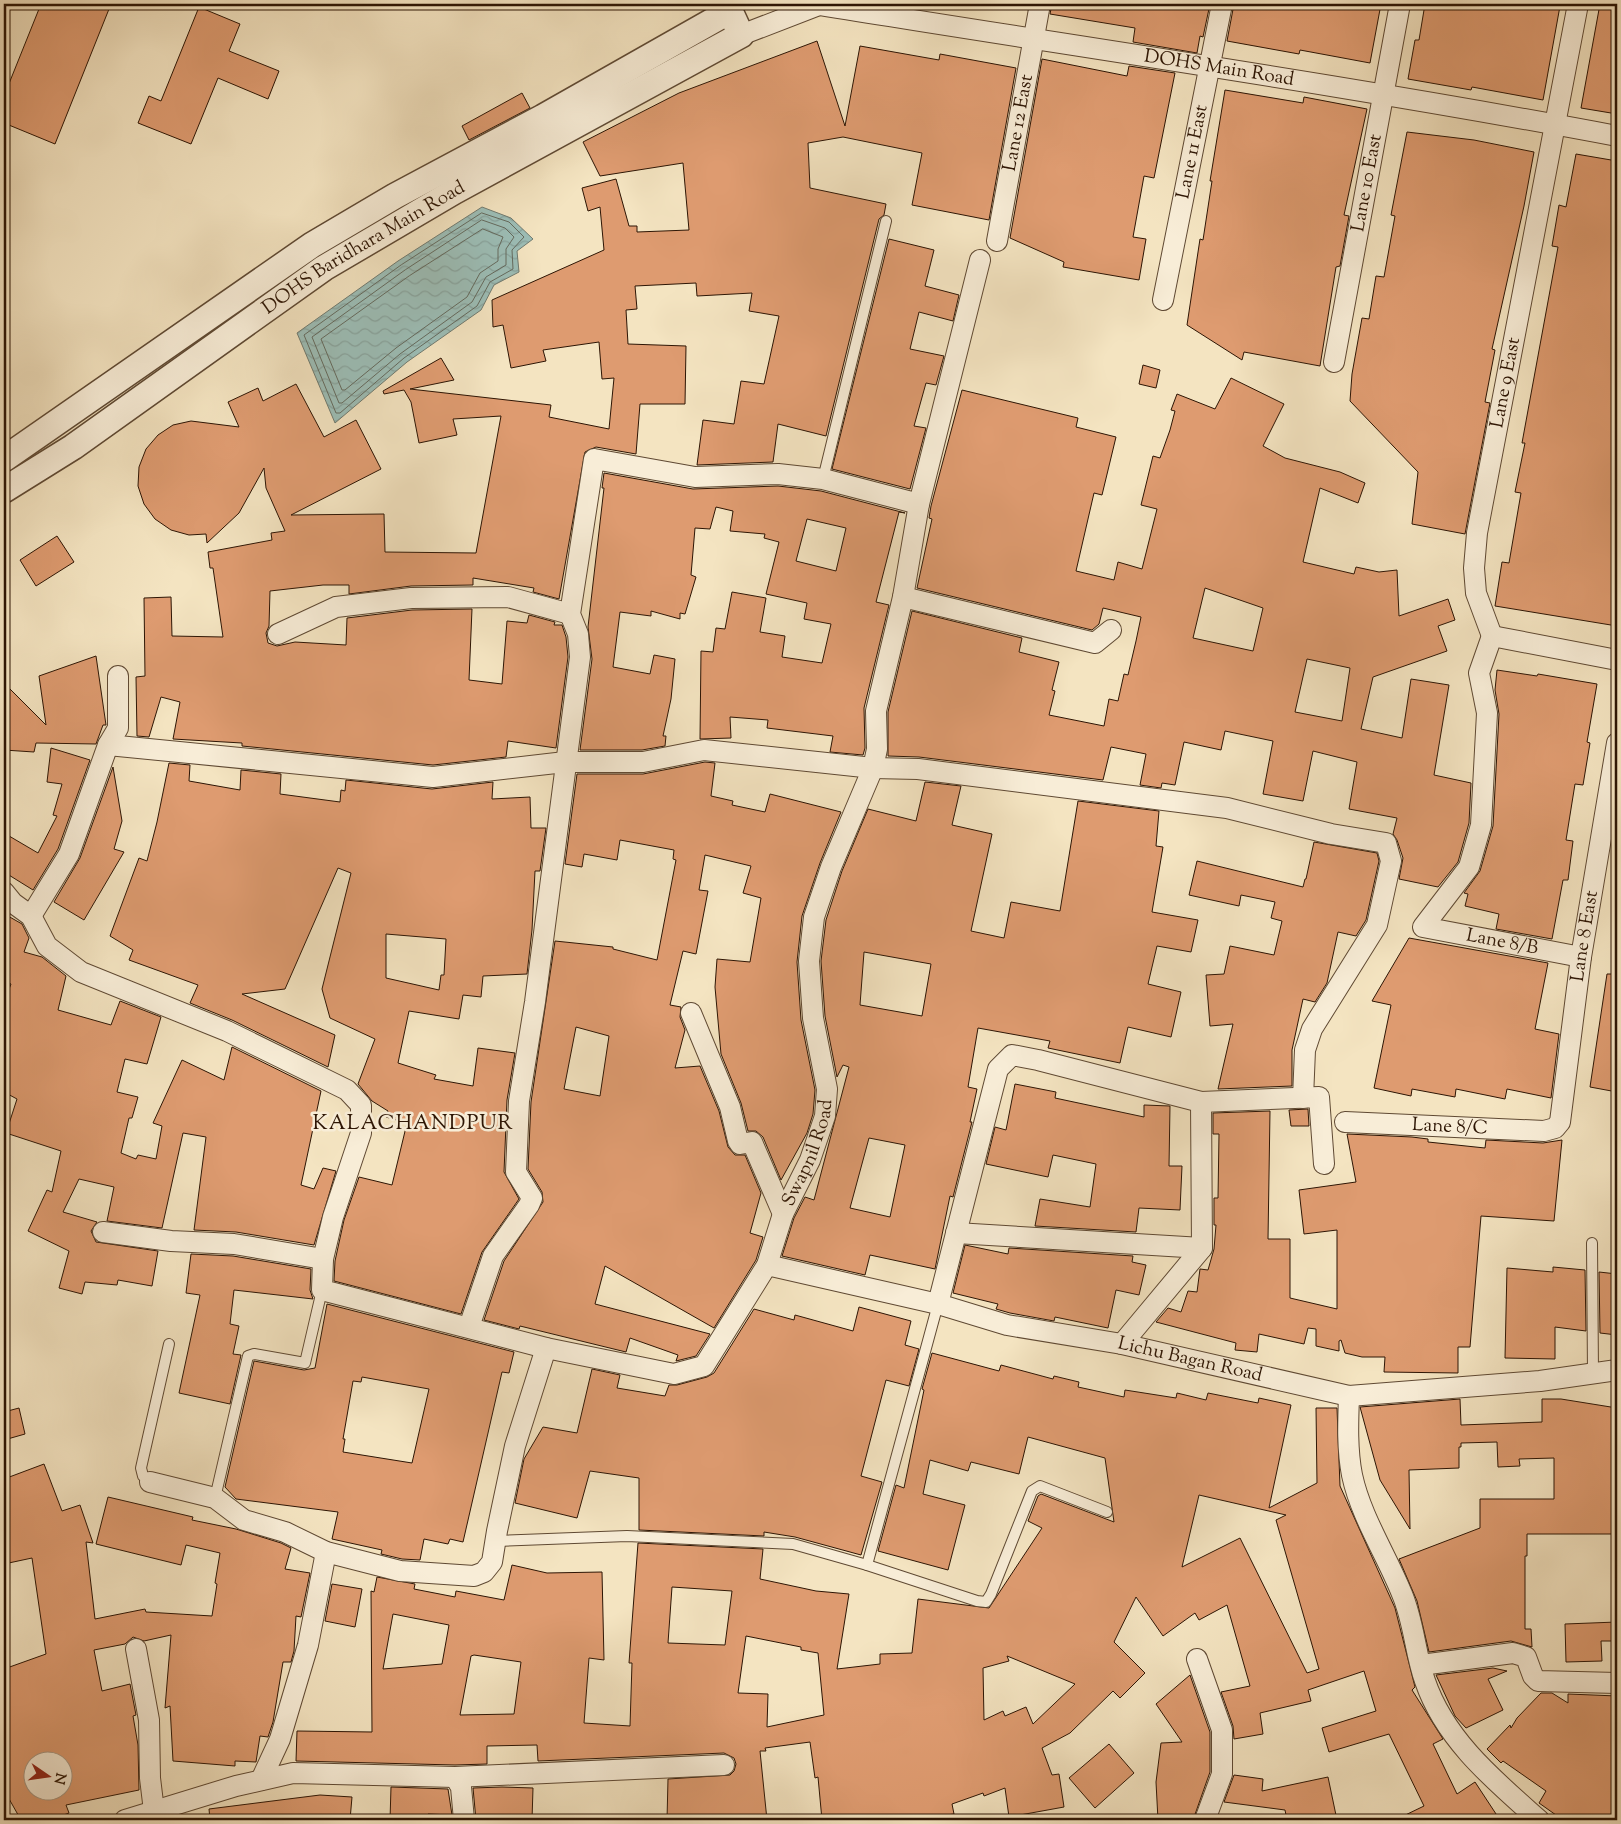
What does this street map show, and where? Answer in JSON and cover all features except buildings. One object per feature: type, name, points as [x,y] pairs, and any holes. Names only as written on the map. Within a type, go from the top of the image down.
[{"type":"street","name":"DOHS Main Road","points":[[819,4],[1033,40],[1210,65],[1617,136]]},
{"type":"street","points":[[731,8],[742,35],[819,4]]},
{"type":"street","name":"Lane 12 East","points":[[997,241],[1040,4]]},
{"type":"street","name":"Lane 11 East","points":[[1163,300],[1222,4]]},
{"type":"street","name":"Lane 10 East","points":[[1334,362],[1400,4]]},
{"type":"street","name":"Lane 9 East","points":[[1492,636],[1476,593],[1474,568],[1477,533],[1578,4]]},
{"type":"street","name":"DOHS Baridhara Main Road","points":[[4,459],[312,245],[395,196],[543,117],[731,8]]},
{"type":"street","name":"DOHS Baridhara Main Road","points":[[4,490],[73,446],[324,268],[456,190],[742,35]]},
{"type":"street","name":"Swapnil Road","points":[[322,1290],[546,1348],[674,1374],[704,1366],[767,1266],[782,1214],[810,1160],[825,1116],[827,1089],[813,1018],[809,961],[814,917],[831,867],[873,768],[877,749],[876,710],[902,597],[919,504],[980,260]]},
{"type":"street","points":[[469,1327],[493,1256],[532,1198],[516,1172],[519,1101],[536,1002],[565,762],[580,657],[578,634],[570,614],[594,459],[695,477],[778,474],[823,479],[919,504]]},
{"type":"street","points":[[278,634],[336,607],[411,598],[508,597],[570,614]]},
{"type":"street","points":[[902,597],[1095,643],[1112,630]]},
{"type":"street","points":[[1492,636],[1617,660]]},
{"type":"street","name":"Lane 8/B","points":[[1492,636],[1480,673],[1487,713],[1481,825],[1469,867],[1423,927],[1581,958]]},
{"type":"street","points":[[31,916],[69,854],[108,745],[118,728],[118,676]]},
{"type":"street","name":"Lane 8 East","points":[[1555,1128],[1560,1122],[1581,958],[1617,743]]},
{"type":"street","points":[[108,745],[433,777],[565,762],[643,762],[704,750],[873,768],[918,769],[1227,808],[1331,834],[1386,843],[1391,861],[1377,925],[1312,1029],[1306,1050],[1302,1098]]},
{"type":"street","points":[[7,903],[31,916],[47,946],[82,972],[227,1031],[347,1090],[361,1105],[361,1134],[333,1217],[323,1259],[322,1290]]},
{"type":"street","points":[[691,1013],[730,1107],[738,1141],[740,1144],[752,1142],[782,1214]]},
{"type":"street","points":[[938,1304],[998,1069],[1012,1055],[1201,1102],[1319,1097],[1324,1164]]},
{"type":"street","points":[[1122,1344],[1202,1248],[1201,1102]]},
{"type":"street","name":"Lane 8/C","points":[[1345,1122],[1544,1130],[1555,1128]]},
{"type":"street","points":[[103,1232],[171,1241],[234,1244],[323,1259]]},
{"type":"street","points":[[956,1233],[1202,1248]]},
{"type":"street","name":"Lichu Bagan Road","points":[[767,1266],[938,1304],[1008,1325],[1122,1344],[1348,1396],[1540,1381],[1617,1370]]},
{"type":"street","points":[[150,1482],[215,1498],[244,1520],[285,1532],[326,1552],[400,1571],[474,1576],[484,1572],[492,1562],[515,1446],[546,1348]]},
{"type":"street","points":[[1348,1396],[1348,1448],[1352,1476],[1368,1523],[1406,1603],[1425,1681],[1434,1702],[1443,1719],[1468,1753],[1490,1777],[1539,1820]]},
{"type":"street","points":[[261,1780],[280,1739],[308,1645],[326,1552]]},
{"type":"street","points":[[136,1649],[149,1720],[150,1778],[154,1812]]},
{"type":"street","points":[[1421,1665],[1513,1653],[1526,1657],[1533,1676],[1538,1680],[1617,1683]]},
{"type":"street","points":[[1197,1660],[1222,1730],[1222,1774],[1205,1820]]},
{"type":"street","points":[[125,1820],[261,1780],[293,1773],[455,1777],[724,1765]]},
{"type":"street","points":[[455,1777],[461,1787],[464,1820]]},
{"type":"lane","points":[[823,479],[886,221]]},
{"type":"lane","points":[[1592,1243],[1593,1373]]},
{"type":"lane","points":[[215,1498],[248,1356],[254,1354],[305,1363],[322,1290]]},
{"type":"lane","points":[[867,1565],[938,1304]]},
{"type":"lane","points":[[150,1482],[143,1476],[141,1468],[169,1344]]},
{"type":"lane","points":[[497,1541],[627,1536],[793,1544],[867,1565],[977,1601],[986,1602],[991,1594],[1032,1491],[1040,1486],[1051,1489],[1107,1512]]},
{"type":"water","points":[[482,207],[511,218],[533,239],[517,251],[519,272],[494,285],[481,310],[407,362],[335,423],[297,333],[398,261]]},
{"type":"district","name":"KALACHANDPUR","points":[[413,1124]]}]
